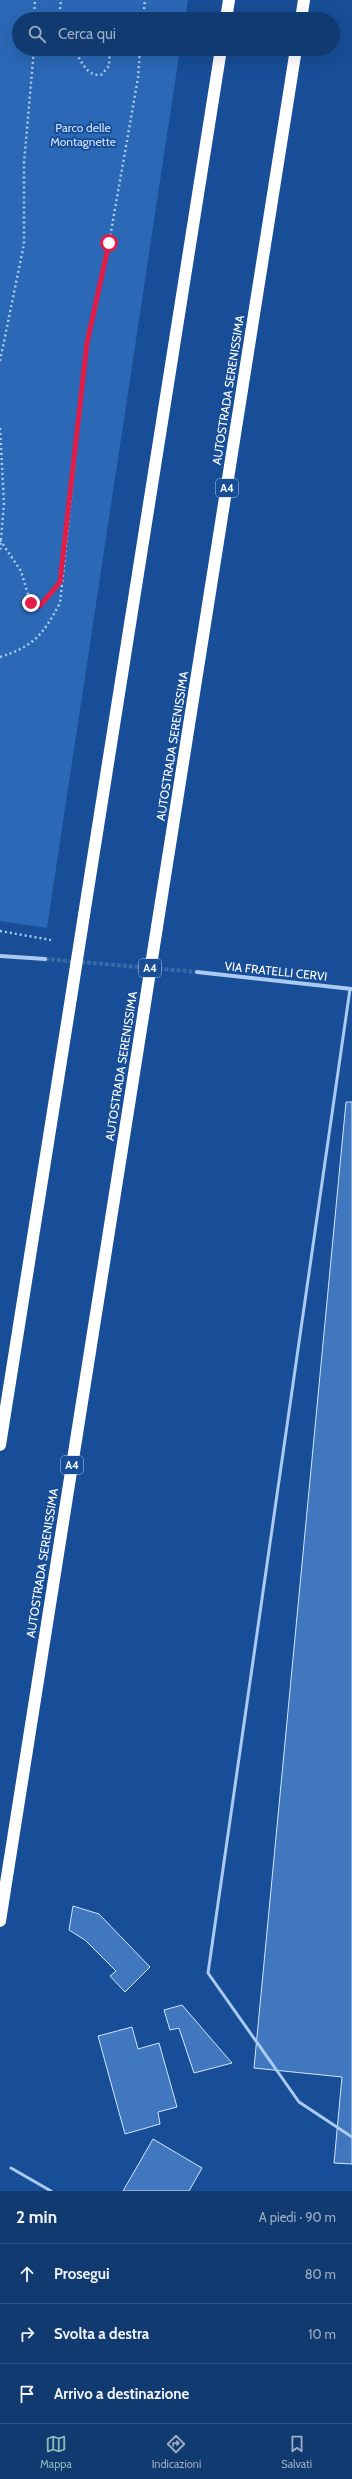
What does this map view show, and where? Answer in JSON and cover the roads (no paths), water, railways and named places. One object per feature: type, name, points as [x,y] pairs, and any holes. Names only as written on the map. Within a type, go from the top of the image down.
[{"type":"highway","points":[[227,12],[229,0]]},
{"type":"highway","points":[[302,12],[304,0]]},
{"type":"highway","points":[[0,1444],[220,56]]},
{"type":"highway","name":"AUTOSTRADA SERENISSIMA","points":[[0,1921],[295,56]]},
{"type":"street","points":[[0,956],[45,958]]},
{"type":"street","name":"VIA FRATELLI CERVI","points":[[197,972],[351,989]]},
{"type":"lane","points":[[351,989],[208,1973],[300,2102],[352,2137]]},
{"type":"lane","points":[[11,2168],[51,2191]]},
{"type":"tunnel","points":[[45,959],[197,972]]},
{"type":"park label","name":"Parco delle Montagnette","points":[[83,134]]}]
